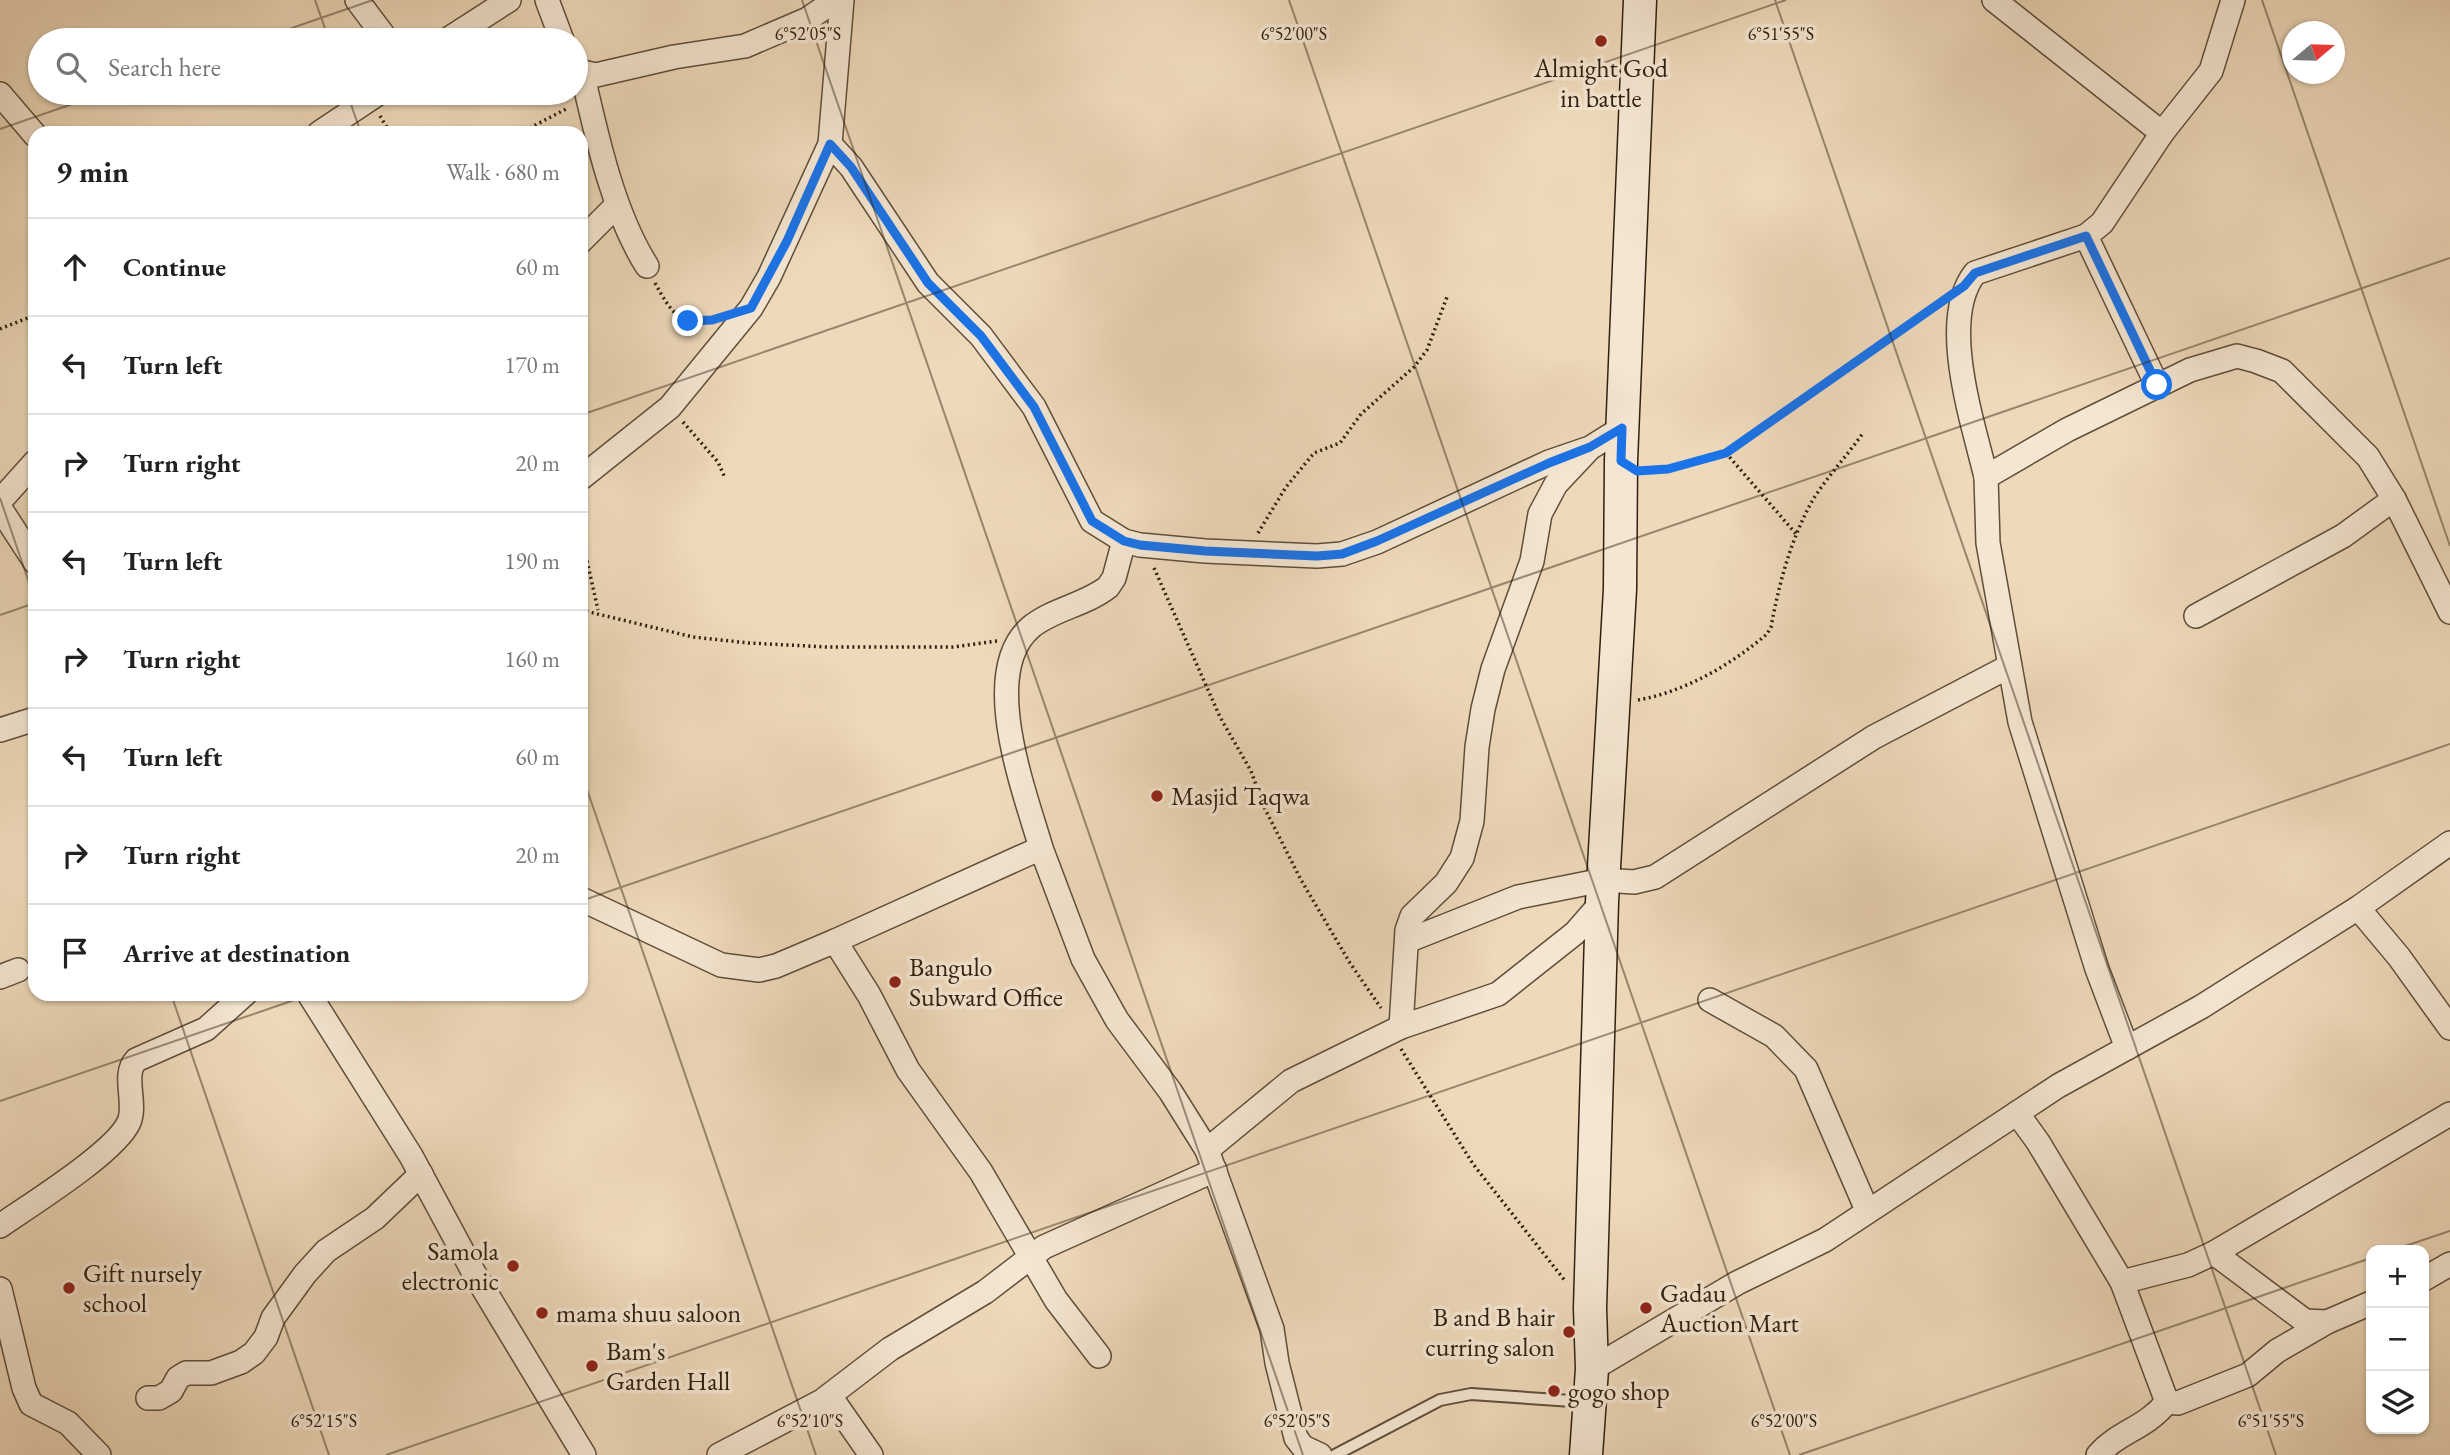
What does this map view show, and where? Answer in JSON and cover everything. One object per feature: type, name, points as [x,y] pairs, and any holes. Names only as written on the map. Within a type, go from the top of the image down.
[{"type":"street","points":[[357,0],[378,28]]},
{"type":"street","points":[[466,28],[509,0]]},
{"type":"street","points":[[547,0],[558,28]]},
{"type":"street","points":[[588,72],[596,75],[621,71],[674,57],[745,46],[788,29],[835,0]]},
{"type":"street","points":[[588,472],[670,407],[751,308],[787,241],[830,144],[842,0]]},
{"type":"street","points":[[1586,1455],[1592,1369],[1591,1308],[1602,891],[1620,589],[1622,428],[1640,0]]},
{"type":"street","points":[[1994,0],[2162,133]]},
{"type":"street","points":[[2127,1048],[2097,969],[2020,722],[1987,543],[1986,477],[1969,406],[1957,318],[1964,286],[1975,273],[2086,236],[2102,223],[2162,133],[2211,72],[2234,0]]},
{"type":"street","points":[[0,94],[28,127]]},
{"type":"street","points":[[588,98],[617,205],[635,248],[647,266]]},
{"type":"street","points":[[330,126],[361,105]]},
{"type":"street","points":[[830,144],[851,167],[928,283],[981,336],[1034,407],[1092,521],[1132,543],[1255,554],[1342,554],[1377,541],[1538,467],[1590,447],[1622,428]]},
{"type":"street","points":[[588,233],[617,205]]},
{"type":"street","points":[[2086,236],[2157,385]]},
{"type":"street","points":[[1986,477],[2067,430],[2157,385],[2190,370],[2237,356],[2282,370],[2368,457],[2394,499],[2450,612]]},
{"type":"street","points":[[1396,1030],[1412,916],[1446,883],[1462,858],[1472,821],[1477,747],[1483,709],[1493,670],[1532,561],[1540,514],[1556,484],[1590,447]]},
{"type":"street","points":[[0,501],[28,470]]},
{"type":"street","points":[[2196,616],[2343,536],[2394,499]]},
{"type":"street","points":[[0,508],[28,551]]},
{"type":"street","points":[[1132,543],[1108,587],[1034,624],[1020,638],[1008,669],[1008,718],[1020,777],[1041,848],[1083,958],[1111,1010],[1170,1091],[1211,1160],[1272,1329],[1296,1438],[1303,1447],[1320,1455]]},
{"type":"street","points":[[1407,941],[1518,897],[1602,891],[1669,870],[1874,737],[2008,667]]},
{"type":"street","points":[[0,730],[28,721]]},
{"type":"street","points":[[1592,1369],[1737,1283],[1825,1240],[2017,1113],[2201,1007],[2358,908],[2450,843]]},
{"type":"street","points":[[588,903],[721,965],[741,969],[776,966],[1041,848]]},
{"type":"street","points":[[719,1455],[830,1396],[890,1349],[985,1292],[1028,1257],[1211,1160],[1292,1081],[1396,1030],[1498,994],[1575,933],[1602,891]]},
{"type":"street","points":[[2358,908],[2399,957],[2450,1028]]},
{"type":"street","points":[[835,941],[869,995],[908,1070],[981,1172],[1028,1257],[1099,1356]]},
{"type":"street","points":[[1710,1000],[1774,1036],[1806,1069],[1867,1210]]},
{"type":"street","points":[[0,1226],[116,1142],[130,1121],[133,1109],[131,1069],[136,1060],[206,1029],[237,1001]]},
{"type":"street","points":[[313,1001],[421,1174],[474,1273],[584,1455]]},
{"type":"street","points":[[2017,1113],[2038,1142],[2122,1282],[2167,1402]]},
{"type":"street","points":[[2122,1282],[2188,1265],[2214,1253],[2450,1115]]},
{"type":"street","points":[[148,1398],[159,1398],[172,1391],[178,1378],[186,1373],[211,1373],[241,1362],[254,1353],[289,1296],[326,1251],[375,1218],[421,1174]]},
{"type":"street","points":[[2214,1253],[2305,1321],[2327,1322]]},
{"type":"street","points":[[2429,1276],[2450,1264]]},
{"type":"street","points":[[0,1289],[24,1388],[31,1404],[68,1423],[93,1452]]},
{"type":"street","points":[[2167,1402],[2178,1403],[2248,1375],[2277,1351],[2327,1322],[2366,1305]]},
{"type":"street","points":[[830,1396],[871,1455]]},
{"type":"street","points":[[2098,1455],[2112,1441],[2154,1418],[2167,1402]]},
{"type":"lane","points":[[1335,1455],[1440,1400],[1471,1394],[1588,1402]]},
{"type":"path","points":[[534,126],[574,105]]},
{"type":"path","points":[[647,266],[677,317],[688,321],[712,320],[751,308]]},
{"type":"path","points":[[1621,461],[1637,471],[1668,469],[1726,453],[1964,286]]},
{"type":"path","points":[[1250,539],[1262,529],[1286,486],[1314,453],[1340,443],[1361,414],[1413,367],[1427,350],[1447,298]]},
{"type":"path","points":[[0,329],[28,318]]},
{"type":"path","points":[[670,407],[706,446],[725,478]]},
{"type":"path","points":[[1612,707],[1680,688],[1729,663],[1767,634],[1771,627],[1784,564],[1812,501],[1863,433]]},
{"type":"path","points":[[1726,453],[1797,535]]},
{"type":"path","points":[[1132,543],[1160,577],[1220,717],[1245,759],[1301,880],[1350,963],[1396,1030],[1473,1164],[1558,1275],[1591,1308]]},
{"type":"path","points":[[588,566],[598,611]]},
{"type":"path","points":[[588,610],[693,637],[749,643],[827,647],[953,647],[1020,638]]},
{"type":"place","name":"Almight God in battle","points":[[1601,41]]},
{"type":"place","name":"Masjid Taqwa","points":[[1157,796]]},
{"type":"place","name":"Bangulo Subward Office","points":[[895,982]]},
{"type":"place","name":"Samola electronic","points":[[513,1266]]},
{"type":"place","name":"Gift nursely school","points":[[69,1288]]},
{"type":"place","name":"Gadau Auction Mart","points":[[1646,1308]]},
{"type":"place","name":"mama shuu saloon","points":[[542,1313]]},
{"type":"place","name":"B and B hair curring salon","points":[[1569,1332]]},
{"type":"place","name":"Bam's Garden Hall","points":[[592,1366]]},
{"type":"place","name":"gogo shop","points":[[1554,1391]]},
{"type":"route","points":[[688,321],[712,320],[751,308],[787,241],[830,144],[851,167],[928,283],[981,336],[1034,407],[1097,526],[1124,541],[1140,545],[1255,554],[1317,556],[1342,554],[1358,549],[1471,496],[1590,447],[1622,428],[1621,461],[1637,471],[1668,469],[1726,453],[1964,286],[1975,273],[2086,236],[2157,385]]}]
